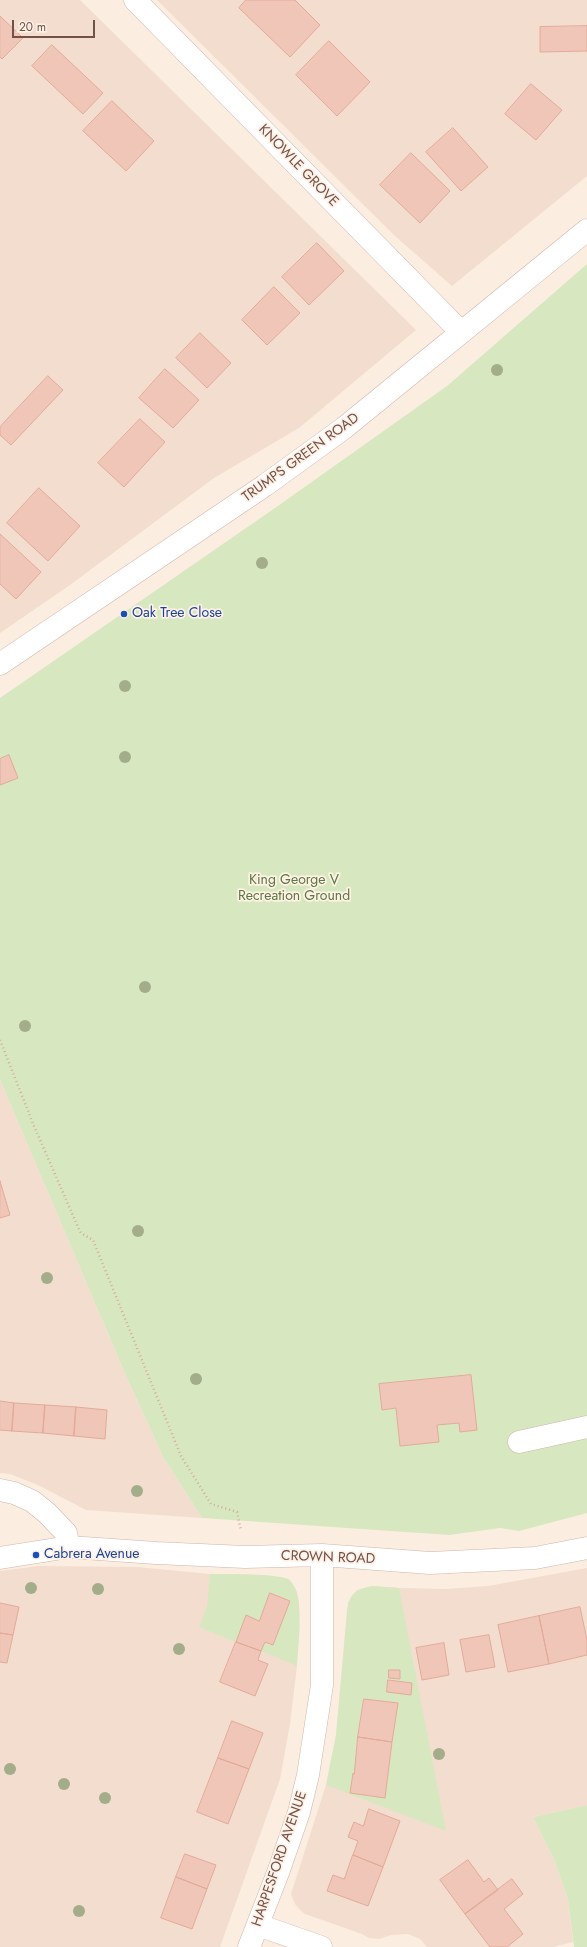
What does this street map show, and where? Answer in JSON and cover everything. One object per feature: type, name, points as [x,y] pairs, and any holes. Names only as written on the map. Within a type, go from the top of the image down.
[{"type":"street","name":"KNOWLE GROVE","points":[[135,0],[461,332]]},
{"type":"street","name":"TRUMPS GREEN ROAD","points":[[0,664],[264,486],[344,428],[587,230]]},
{"type":"street","points":[[519,1442],[587,1428]]},
{"type":"street","points":[[0,1490],[14,1493],[32,1502],[47,1513],[66,1533],[69,1547]]},
{"type":"street","name":"CROWN ROAD","points":[[0,1558],[69,1547],[245,1557],[322,1555],[430,1563],[535,1558],[587,1548]]},
{"type":"street","name":"HARPESFORD AVENUE","points":[[249,1947],[299,1812],[308,1775],[322,1685],[322,1555]]},
{"type":"street","points":[[258,1925],[321,1947]]},
{"type":"path","points":[[0,1040],[34,1126],[81,1233],[93,1240],[181,1456],[211,1504],[237,1512],[245,1557]]},
{"type":"shaded area","points":[[0,0],[80,0],[416,330],[299,428],[214,478],[70,585],[0,633]]},
{"type":"shaded area","points":[[157,0],[587,0],[587,176],[452,286],[395,236]]},
{"type":"shaded area","points":[[0,1080],[126,1376],[163,1457],[202,1518],[86,1510],[38,1485],[10,1474],[0,1473]]},
{"type":"shaded area","points":[[39,1566],[137,1567],[210,1574],[280,1577],[289,1579],[297,1592],[299,1603],[297,1666],[290,1724],[280,1779],[220,1947],[0,1947],[0,1571]]},
{"type":"shaded area","points":[[587,1568],[587,1805],[533,1817],[555,1862],[568,1900],[573,1942],[553,1947],[427,1947],[420,1939],[408,1934],[391,1935],[379,1939],[369,1938],[362,1934],[305,1914],[301,1911],[295,1904],[291,1894],[326,1785],[336,1735],[347,1610],[351,1597],[357,1590],[373,1586],[446,1589],[488,1586]]},
{"type":"green space","name":"King George V Recreation Ground","points":[[587,264],[587,1513],[519,1531],[500,1528],[449,1535],[202,1518],[163,1457],[126,1376],[0,1080],[0,698],[275,508],[447,386]]},
{"type":"green space","points":[[210,1574],[264,1575],[289,1580],[294,1586],[298,1596],[300,1620],[297,1666],[261,1651],[265,1642],[273,1645],[290,1600],[270,1593],[259,1621],[246,1615],[236,1642],[199,1627],[207,1606]]},
{"type":"green space","points":[[369,1587],[399,1588],[446,1831],[326,1785],[336,1735],[348,1603],[355,1593],[361,1589]],"holes":[[[363,1698],[398,1703],[385,1798],[350,1793],[357,1754],[355,1753]]]},
{"type":"green space","points":[[587,1805],[587,1947],[574,1947],[568,1900],[555,1862],[533,1817]]},
{"type":"building","points":[[246,0],[295,0],[320,25],[290,57],[239,8]]},
{"type":"building","points":[[0,16],[23,38],[2,59],[0,57]]},
{"type":"building","points":[[587,26],[587,51],[540,52],[540,27]]},
{"type":"building","points":[[329,41],[370,82],[337,116],[296,75]]},
{"type":"building","points":[[52,45],[103,93],[83,114],[32,66]]},
{"type":"building","points":[[531,84],[562,110],[536,140],[505,114]]},
{"type":"building","points":[[112,101],[154,141],[126,171],[83,131]]},
{"type":"building","points":[[453,128],[488,167],[461,191],[426,152]]},
{"type":"building","points":[[411,153],[450,191],[420,223],[380,185]]},
{"type":"building","points":[[317,243],[344,271],[309,305],[282,277]]},
{"type":"building","points":[[274,287],[300,313],[267,345],[242,320]]},
{"type":"building","points":[[200,333],[231,363],[207,388],[176,358]]},
{"type":"building","points":[[165,369],[199,400],[173,428],[139,398]]},
{"type":"building","points":[[48,376],[63,390],[11,445],[0,435],[0,427]]},
{"type":"building","points":[[140,419],[165,442],[124,487],[98,463]]},
{"type":"building","points":[[39,488],[80,526],[48,561],[7,523]]},
{"type":"building","points":[[0,534],[41,572],[16,599],[0,584]]},
{"type":"building","points":[[9,755],[18,778],[0,785],[0,759]]},
{"type":"building","points":[[0,1181],[10,1215],[0,1218]]},
{"type":"building","points":[[471,1375],[477,1430],[460,1432],[459,1423],[437,1425],[439,1442],[400,1446],[396,1408],[382,1410],[379,1384]]},
{"type":"building","points":[[0,1401],[14,1403],[12,1431],[0,1430]]},
{"type":"building","points":[[14,1403],[45,1405],[43,1433],[12,1431]]},
{"type":"building","points":[[45,1405],[76,1407],[74,1436],[43,1433]]},
{"type":"building","points":[[76,1407],[107,1410],[105,1439],[74,1436]]},
{"type":"building","points":[[270,1593],[290,1601],[273,1645],[265,1642],[261,1651],[236,1642],[246,1615],[259,1621]]},
{"type":"building","points":[[0,1603],[19,1607],[13,1635],[0,1633]]},
{"type":"building","points":[[580,1607],[587,1640],[587,1655],[549,1664],[539,1616]]},
{"type":"building","points":[[539,1616],[549,1664],[508,1672],[498,1625]]},
{"type":"building","points":[[0,1633],[13,1635],[7,1663],[0,1662]]},
{"type":"building","points":[[489,1635],[495,1667],[466,1672],[460,1640]]},
{"type":"building","points":[[236,1642],[261,1651],[258,1660],[268,1664],[255,1696],[220,1682]]},
{"type":"building","points":[[444,1643],[449,1675],[422,1680],[416,1648]]},
{"type":"building","points":[[389,1670],[400,1670],[400,1679],[389,1678]]},
{"type":"building","points":[[388,1680],[412,1683],[411,1695],[387,1692]]},
{"type":"building","points":[[364,1699],[398,1703],[392,1742],[358,1737]]},
{"type":"building","points":[[232,1721],[263,1733],[249,1769],[218,1758]]},
{"type":"building","points":[[358,1737],[392,1742],[385,1798],[350,1793],[353,1773],[354,1774]]},
{"type":"building","points":[[218,1758],[249,1769],[228,1824],[197,1812]]},
{"type":"building","points":[[369,1809],[400,1821],[383,1867],[353,1855],[358,1841],[348,1837],[354,1822],[363,1826]]},
{"type":"building","points":[[185,1854],[216,1865],[207,1889],[176,1877]]},
{"type":"building","points":[[353,1855],[383,1867],[368,1906],[327,1891],[333,1875],[344,1879]]},
{"type":"building","points":[[468,1860],[484,1882],[489,1878],[498,1890],[465,1914],[440,1880]]},
{"type":"building","points":[[176,1877],[207,1889],[192,1929],[161,1918]]},
{"type":"building","points":[[512,1879],[523,1894],[504,1909],[523,1934],[507,1947],[490,1947],[465,1914]]},
{"type":"place","name":"Oak Tree Close","points":[[124,614]]},
{"type":"place","name":"Cabrera Avenue","points":[[36,1555]]}]
